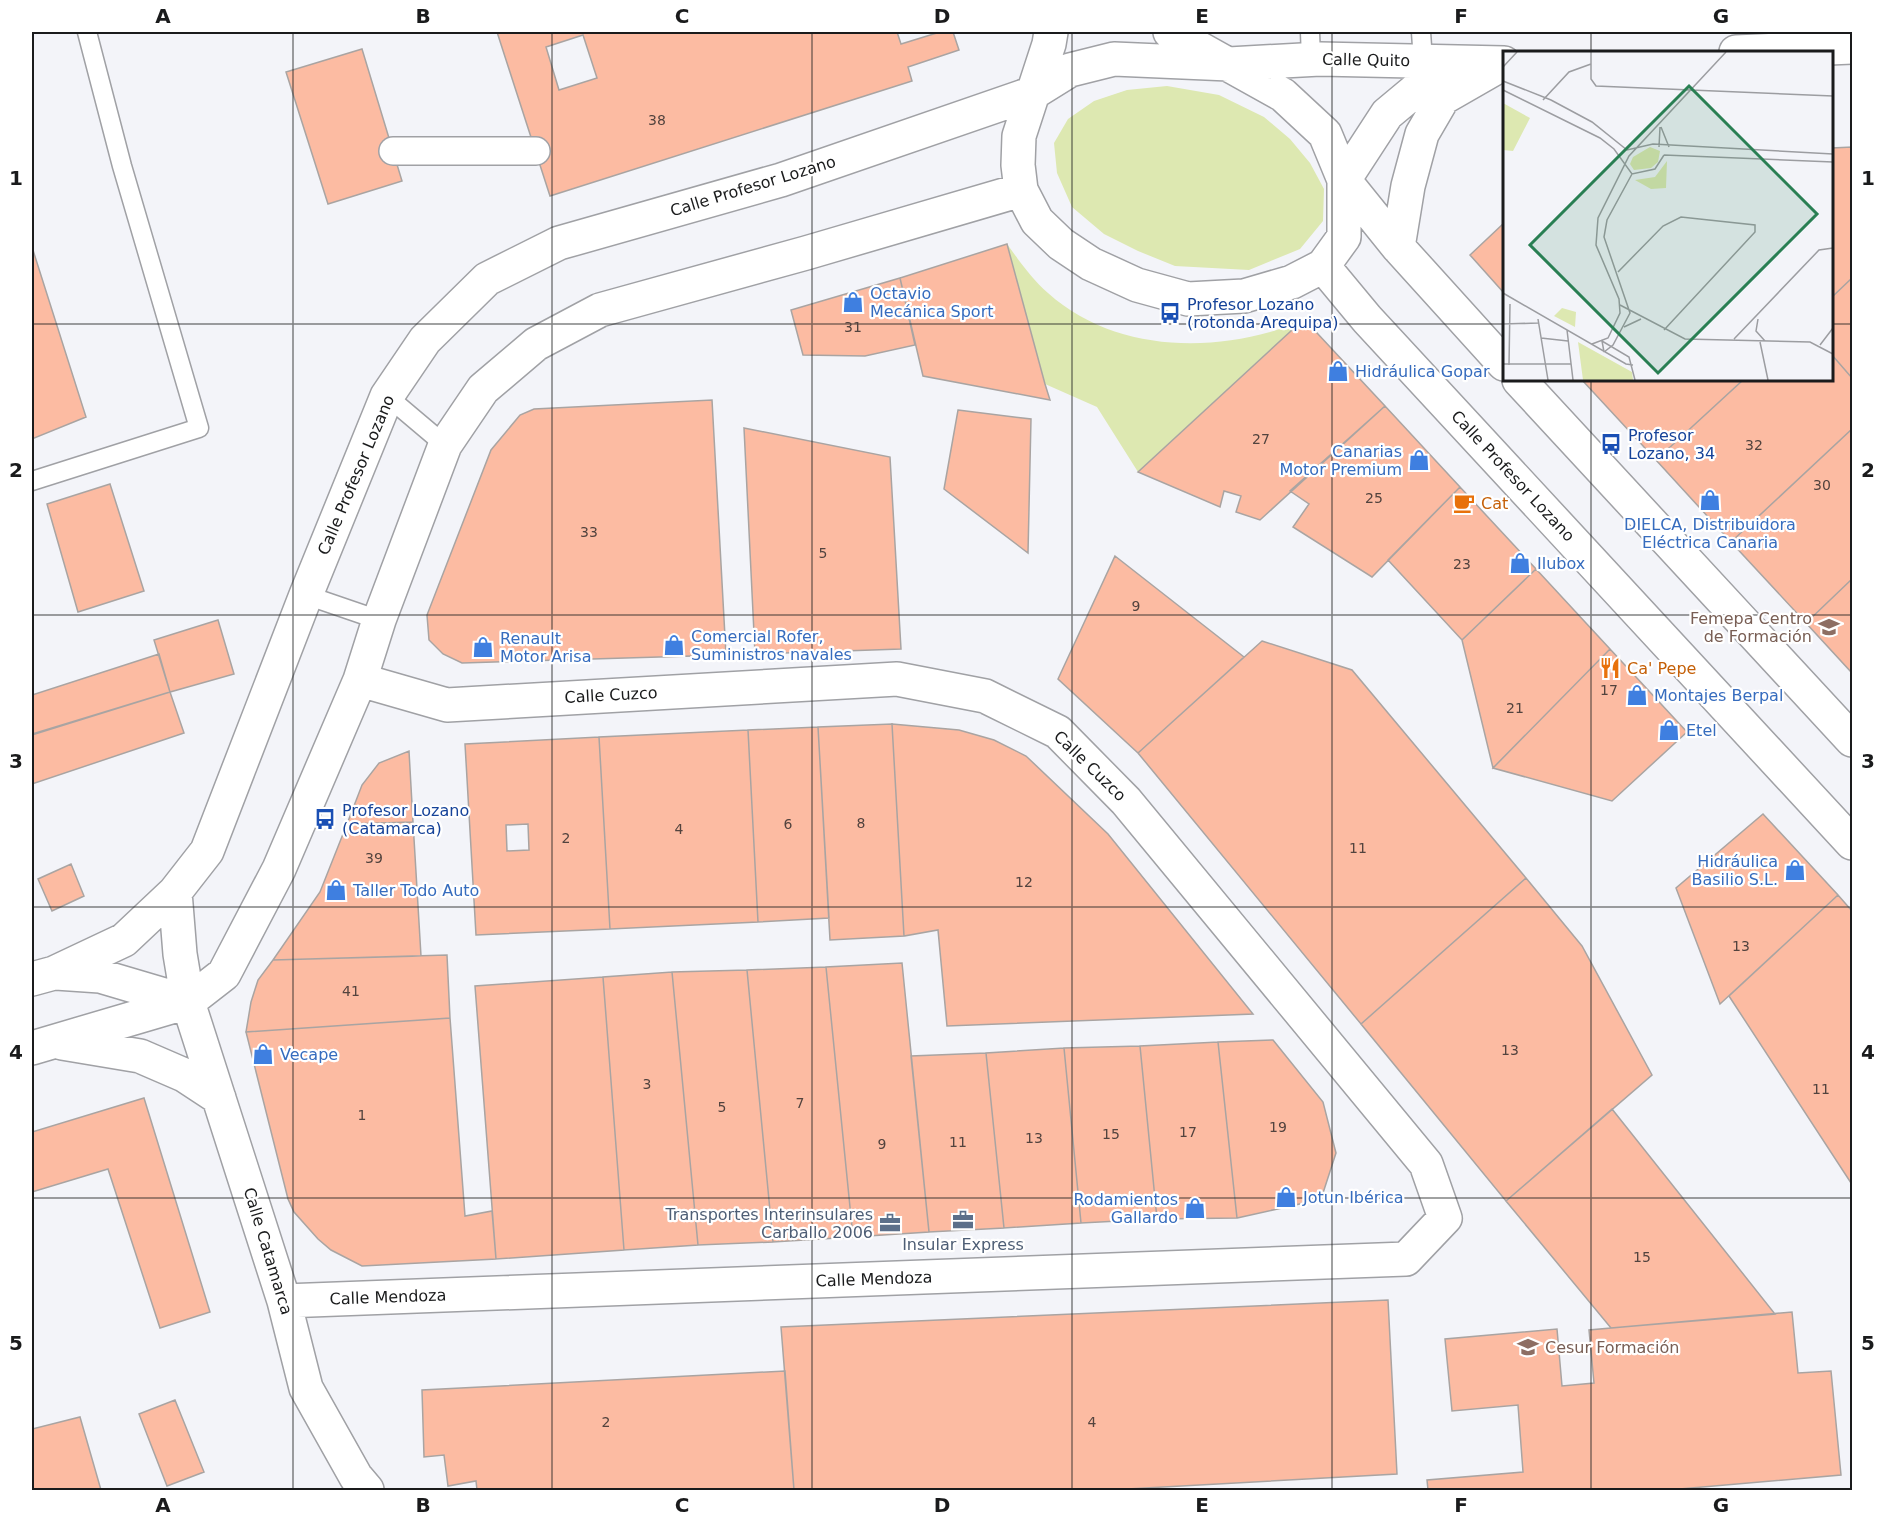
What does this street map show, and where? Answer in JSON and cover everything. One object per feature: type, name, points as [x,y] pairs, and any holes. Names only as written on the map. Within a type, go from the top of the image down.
[{"type":"street","points":[[1051,32],[1018,136],[1021,190],[1037,220],[1061,244],[1091,264],[1137,285],[1188,299],[1244,296],[1292,282],[1323,266],[1344,237],[1344,180]]},
{"type":"street","points":[[1170,32],[1283,95],[1325,134],[1344,180],[1398,247],[1503,363]]},
{"type":"street","name":"Calle Quito","points":[[1033,93],[1070,70],[1114,59],[1229,64],[1310,46],[1422,46],[1503,63]]},
{"type":"street","points":[[1759,51],[1852,47]]},
{"type":"street","name":"Calle Quito","points":[[1344,180],[1387,114],[1430,79],[1503,63]]},
{"type":"street","points":[[1398,247],[1408,186],[1422,134],[1443,98],[1503,64]]},
{"type":"street","name":"Calle Profesor Lozano","points":[[43,976],[124,940],[175,892],[207,851],[306,595],[387,396],[425,340],[487,279],[559,243],[781,180],[1033,93]]},
{"type":"street","points":[[393,152],[536,151]]},
{"type":"street","points":[[42,1044],[188,1002],[224,974],[279,869],[360,680],[379,620],[445,445],[483,389],[536,344],[600,310],[1021,190]]},
{"type":"street","name":"Calle Profesor Lozano","points":[[1323,266],[1366,319],[1852,843]]},
{"type":"street","points":[[1520,381],[1852,740]]},
{"type":"street","name":"Calle Cuzco","points":[[360,680],[447,705],[897,679],[985,696],[1058,732],[1126,801],[1426,1164],[1445,1218]]},
{"type":"street","points":[[175,892],[180,954],[188,1002]]},
{"type":"street","name":"Calle Profesor Lozano","points":[[43,976],[100,976],[188,1002]]},
{"type":"street","name":"Calle Catamarca","points":[[188,1002],[284,1301],[306,1388],[356,1477],[367,1491]]},
{"type":"street","points":[[42,1044],[140,1056],[184,1076],[219,1098]]},
{"type":"street","name":"Calle Mendoza","points":[[284,1301],[1406,1259],[1445,1218]]},
{"type":"lane","points":[[32,481],[199,428],[122,166],[87,32]]},
{"type":"lane","points":[[387,396],[445,445]]},
{"type":"lane","points":[[306,595],[379,620]]},
{"type":"green space","points":[[1167,86],[1219,95],[1264,117],[1290,139],[1310,163],[1324,189],[1323,221],[1300,249],[1249,270],[1175,266],[1104,234],[1072,207],[1057,173],[1054,143],[1068,119],[1094,101],[1127,90]]},
{"type":"green space","points":[[1007,244],[1031,276],[1048,293],[1072,311],[1098,325],[1125,335],[1154,341],[1213,342],[1242,339],[1270,332],[1304,319],[1138,472],[1097,407],[1045,384]]},
{"type":"building","points":[[497,32],[897,32],[901,44],[940,32],[953,32],[959,50],[908,67],[912,81],[550,196]],"holes":[[[583,35],[597,78],[559,90],[546,47]]]},
{"type":"building","points":[[362,49],[402,181],[328,204],[286,72]]},
{"type":"building","points":[[1852,147],[1852,278],[1833,296],[1833,148]]},
{"type":"building","points":[[1503,224],[1503,292],[1470,255]]},
{"type":"building","points":[[1007,244],[1050,400],[923,376],[900,278]]},
{"type":"building","points":[[32,247],[86,417],[32,439]]},
{"type":"building","points":[[900,278],[915,345],[865,356],[803,355],[791,310]]},
{"type":"building","points":[[1852,278],[1852,378],[1833,356],[1833,296]]},
{"type":"building","points":[[1304,319],[1385,406],[1260,520],[1236,512],[1241,496],[1224,491],[1220,507],[1138,472]]},
{"type":"building","points":[[1833,356],[1852,378],[1852,429],[1731,542],[1656,460],[1742,381],[1833,381]]},
{"type":"building","points":[[1583,381],[1742,381],[1656,460]]},
{"type":"building","points":[[712,400],[726,655],[462,663],[443,654],[429,640],[427,615],[491,450],[520,415],[534,409]]},
{"type":"building","points":[[1385,406],[1460,487],[1372,577],[1293,527],[1309,504],[1290,491]]},
{"type":"building","points":[[958,410],[1031,419],[1028,553],[944,489]]},
{"type":"building","points":[[744,428],[890,457],[901,649],[755,654]]},
{"type":"building","points":[[1852,429],[1852,579],[1806,623],[1731,542]]},
{"type":"building","points":[[110,484],[144,591],[78,612],[47,504]]},
{"type":"building","points":[[1460,487],[1536,569],[1462,640],[1388,560]]},
{"type":"building","points":[[1115,556],[1244,657],[1138,753],[1058,679]]},
{"type":"building","points":[[1536,569],[1610,649],[1493,768],[1462,640]]},
{"type":"building","points":[[1852,579],[1852,673],[1806,623]]},
{"type":"building","points":[[218,620],[234,674],[170,692],[154,640]]},
{"type":"building","points":[[1262,641],[1352,670],[1526,878],[1361,1024],[1138,753]]},
{"type":"building","points":[[1610,649],[1687,732],[1612,801],[1493,768]]},
{"type":"building","points":[[159,654],[170,692],[32,735],[32,695]]},
{"type":"building","points":[[170,692],[184,733],[32,784],[32,734]]},
{"type":"building","points":[[892,724],[904,936],[830,940],[818,727]]},
{"type":"building","points":[[892,724],[959,730],[994,740],[1026,756],[1108,834],[1253,1014],[947,1026],[938,930],[904,936]]},
{"type":"building","points":[[818,727],[829,918],[758,922],[748,730]]},
{"type":"building","points":[[748,730],[758,922],[610,929],[599,737]]},
{"type":"building","points":[[599,737],[610,929],[476,935],[465,744]],"holes":[[[528,824],[529,850],[507,851],[506,825]]]},
{"type":"building","points":[[409,751],[413,822],[347,824],[362,785],[379,763]]},
{"type":"building","points":[[1763,814],[1838,895],[1720,1004],[1676,888]]},
{"type":"building","points":[[413,822],[421,956],[273,960],[320,892],[347,824]]},
{"type":"building","points":[[71,864],[84,896],[52,911],[38,879]]},
{"type":"building","points":[[1526,878],[1582,946],[1652,1075],[1506,1201],[1361,1024]]},
{"type":"building","points":[[1838,895],[1852,911],[1851,1183],[1729,996]]},
{"type":"building","points":[[447,955],[450,1018],[246,1032],[251,1002],[258,980],[273,960]]},
{"type":"building","points":[[902,963],[929,1232],[853,1237],[826,967]]},
{"type":"building","points":[[826,967],[853,1237],[773,1242],[747,970]]},
{"type":"building","points":[[747,970],[773,1242],[698,1245],[672,972]]},
{"type":"building","points":[[672,972],[698,1245],[624,1250],[603,977]]},
{"type":"building","points":[[603,977],[624,1250],[496,1259],[475,986]]},
{"type":"building","points":[[450,1018],[465,1216],[492,1211],[496,1259],[362,1266],[331,1250],[294,1212],[288,1199],[246,1032]]},
{"type":"building","points":[[1273,1040],[1323,1102],[1336,1153],[1323,1193],[1313,1201],[1237,1218],[1218,1042]]},
{"type":"building","points":[[1218,1042],[1237,1218],[1157,1219],[1140,1046]]},
{"type":"building","points":[[1140,1046],[1157,1219],[1081,1223],[1064,1048]]},
{"type":"building","points":[[1064,1048],[1081,1223],[1004,1228],[986,1053]]},
{"type":"building","points":[[986,1053],[1004,1228],[929,1232],[911,1056]]},
{"type":"building","points":[[144,1098],[210,1312],[160,1328],[108,1169],[32,1192],[32,1132]]},
{"type":"building","points":[[1612,1109],[1775,1314],[1611,1328],[1506,1201]]},
{"type":"building","points":[[1388,1300],[1397,1474],[1109,1490],[794,1490],[781,1327]]},
{"type":"building","points":[[1792,1312],[1798,1373],[1831,1371],[1841,1475],[1668,1490],[1428,1490],[1427,1480],[1523,1472],[1518,1405],[1452,1411],[1445,1339],[1557,1329],[1562,1386],[1594,1383],[1589,1330]]},
{"type":"building","points":[[785,1371],[794,1490],[477,1490],[476,1481],[448,1486],[444,1455],[424,1457],[422,1390]]},
{"type":"building","points":[[175,1400],[204,1472],[167,1486],[139,1414]]},
{"type":"building","points":[[80,1417],[101,1490],[32,1490],[32,1429]]},
{"type":"place","name":"Octavio Mecánica Sport","points":[[853,302]]},
{"type":"place","name":"Profesor Lozano (rotonda Arequipa)","points":[[1170,313]]},
{"type":"place","name":"Hidráulica Gopar","points":[[1338,371]]},
{"type":"place","name":"Profesor Lozano, 34","points":[[1611,444]]},
{"type":"place","name":"Canarias Motor Premium","points":[[1419,460]]},
{"type":"place","name":"DIELCA, Distribuidora Eléctrica Canaria","points":[[1710,500]]},
{"type":"place","name":"Cat","points":[[1464,503]]},
{"type":"place","name":"Ilubox","points":[[1520,563]]},
{"type":"place","name":"Femepa Centro de Formación","points":[[1829,627]]},
{"type":"place","name":"Comercial Rofer, Suministros navales","points":[[674,645]]},
{"type":"place","name":"Renault Motor Arisa","points":[[483,647]]},
{"type":"place","name":"Ca' Pepe","points":[[1610,668]]},
{"type":"place","name":"Montajes Berpal","points":[[1637,695]]},
{"type":"place","name":"Etel","points":[[1669,730]]},
{"type":"place","name":"Profesor Lozano (Catamarca)","points":[[325,819]]},
{"type":"place","name":"Hidráulica Basilio S.L.","points":[[1795,870]]},
{"type":"place","name":"Taller Todo Auto","points":[[336,890]]},
{"type":"place","name":"Vecape","points":[[263,1054]]},
{"type":"place","name":"Jotun Ibérica","points":[[1286,1197]]},
{"type":"place","name":"Rodamientos Gallardo","points":[[1195,1208]]},
{"type":"place","name":"Insular Express","points":[[963,1220]]},
{"type":"place","name":"Transportes Interinsulares Carballo 2006","points":[[890,1223]]},
{"type":"place","name":"Cesur Formación","points":[[1528,1347]]}]
